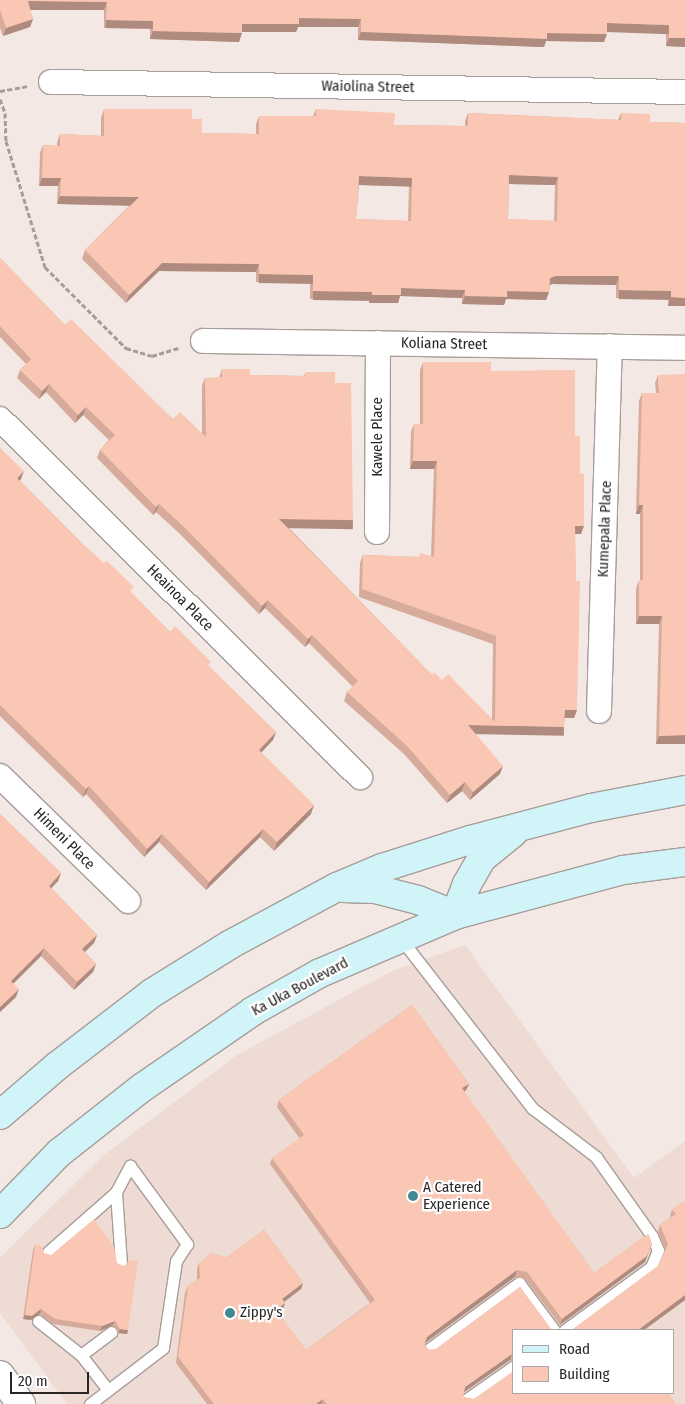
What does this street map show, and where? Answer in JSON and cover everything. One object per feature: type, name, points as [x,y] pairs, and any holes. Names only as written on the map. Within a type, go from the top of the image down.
[{"type":"main road","points":[[0,1115],[57,1066],[152,994],[231,944],[337,888],[382,868],[522,826],[591,808],[685,790]]},
{"type":"main road","points":[[337,888],[375,889],[418,900],[455,915],[467,884],[482,858],[522,826]]},
{"type":"main road","name":"Ka Uka Boulevard","points":[[0,1214],[59,1154],[191,1053],[253,1011],[320,973],[455,915],[623,870],[685,862]]},
{"type":"street","name":"Waiolina Street","points":[[51,82],[685,92]]},
{"type":"street","name":"Koliana Street","points":[[203,341],[685,348]]},
{"type":"street","name":"Kawele Place","points":[[377,532],[378,343]]},
{"type":"street","name":"Kumepala Place","points":[[599,711],[610,346]]},
{"type":"street","name":"Heainoa Place","points":[[0,419],[360,777]]},
{"type":"street","name":"Himeni Place","points":[[0,776],[128,902]]},
{"type":"street","points":[[0,1375],[21,1404]]},
{"type":"lane","points":[[400,938],[532,1108],[596,1157],[652,1236],[658,1250],[651,1267],[566,1329]]},
{"type":"lane","points":[[48,1252],[116,1192],[130,1166],[187,1244],[176,1261],[163,1348],[90,1404]]},
{"type":"lane","points":[[116,1192],[121,1263]]},
{"type":"lane","points":[[429,1349],[519,1283],[553,1329]]},
{"type":"lane","points":[[38,1321],[81,1355],[108,1390]]},
{"type":"lane","points":[[81,1355],[111,1332]]},
{"type":"lane","points":[[466,1399],[512,1367]]},
{"type":"path","points":[[0,99],[5,113],[6,141],[45,268],[126,348],[152,356],[203,341]]},
{"type":"path","points":[[0,144],[6,141]]},
{"type":"shaded area","points":[[465,945],[634,1178],[685,1141],[685,1404],[67,1404],[0,1313],[0,1258],[104,1155],[237,1055],[392,971]]},
{"type":"building","points":[[0,0],[685,0],[685,38],[669,38],[669,25],[607,23],[607,34],[547,33],[547,39],[361,32],[361,19],[299,18],[299,24],[242,24],[242,33],[153,31],[153,21],[106,20],[107,2],[28,1],[33,19],[6,28],[0,10]]},
{"type":"building","points":[[104,109],[192,109],[192,119],[202,119],[202,133],[259,134],[259,116],[316,116],[316,109],[395,113],[394,125],[468,126],[468,113],[621,120],[621,113],[650,114],[650,122],[685,123],[685,298],[671,297],[671,291],[619,290],[619,276],[555,276],[550,278],[549,292],[507,291],[507,297],[465,296],[465,290],[401,288],[401,295],[372,295],[372,292],[313,291],[313,275],[259,274],[259,264],[162,263],[129,295],[85,250],[139,197],[60,196],[61,178],[42,178],[43,145],[60,146],[60,134],[104,136]],"holes":[[[509,175],[558,177],[557,221],[508,219]],[[359,176],[412,178],[411,221],[356,219]]]},
{"type":"building","points":[[0,258],[65,325],[71,319],[173,419],[180,412],[206,437],[205,378],[222,377],[222,369],[250,369],[250,375],[305,376],[306,372],[335,372],[335,383],[351,383],[353,520],[279,519],[432,675],[434,672],[442,680],[448,674],[495,722],[496,636],[362,589],[363,555],[419,557],[420,553],[434,557],[437,461],[413,461],[414,424],[423,424],[423,362],[491,362],[491,371],[575,370],[575,436],[580,436],[580,474],[584,474],[584,526],[575,526],[576,581],[580,581],[577,710],[565,710],[564,727],[468,725],[503,766],[473,792],[465,782],[450,795],[407,746],[347,692],[358,681],[312,635],[308,639],[268,600],[262,606],[184,527],[159,504],[156,507],[100,450],[115,435],[86,407],[78,415],[49,384],[42,391],[20,370],[31,359],[0,326]]},
{"type":"building","points":[[685,374],[685,735],[659,736],[662,616],[639,616],[639,580],[643,580],[643,505],[639,505],[642,393],[659,393],[658,375]]},
{"type":"building","points":[[0,448],[24,471],[17,478],[75,537],[104,563],[107,561],[134,587],[130,591],[170,632],[175,626],[211,662],[208,665],[276,732],[259,750],[314,805],[277,842],[263,829],[209,882],[162,834],[147,849],[89,786],[86,789],[0,705]]},
{"type":"building","points":[[0,814],[61,873],[49,886],[97,935],[82,949],[96,964],[77,982],[44,948],[11,981],[19,989],[0,1007]]},
{"type":"building","name":"A Catered Experience","points":[[412,1005],[469,1084],[462,1088],[594,1273],[648,1234],[652,1244],[647,1256],[562,1319],[527,1272],[517,1270],[427,1337],[424,1344],[429,1350],[436,1349],[520,1287],[551,1329],[512,1329],[512,1354],[465,1387],[463,1397],[474,1399],[512,1372],[512,1394],[669,1394],[676,1404],[327,1404],[323,1399],[316,1404],[214,1404],[178,1357],[188,1286],[200,1278],[199,1263],[212,1253],[226,1258],[264,1230],[303,1283],[282,1299],[285,1303],[276,1310],[306,1350],[375,1300],[272,1158],[304,1135],[279,1100]]},
{"type":"building","points":[[685,1201],[685,1295],[639,1329],[573,1329],[658,1266],[668,1244],[660,1225],[676,1214],[672,1210]]},
{"type":"building","points":[[94,1219],[114,1247],[117,1263],[124,1266],[130,1260],[138,1261],[128,1330],[120,1329],[115,1321],[102,1326],[55,1319],[41,1309],[32,1316],[25,1315],[35,1245],[42,1246],[44,1253],[51,1255]]},
{"type":"place","name":"A Catered Experience","points":[[413,1196]]},
{"type":"place","name":"Zippy's","points":[[230,1313]]}]
